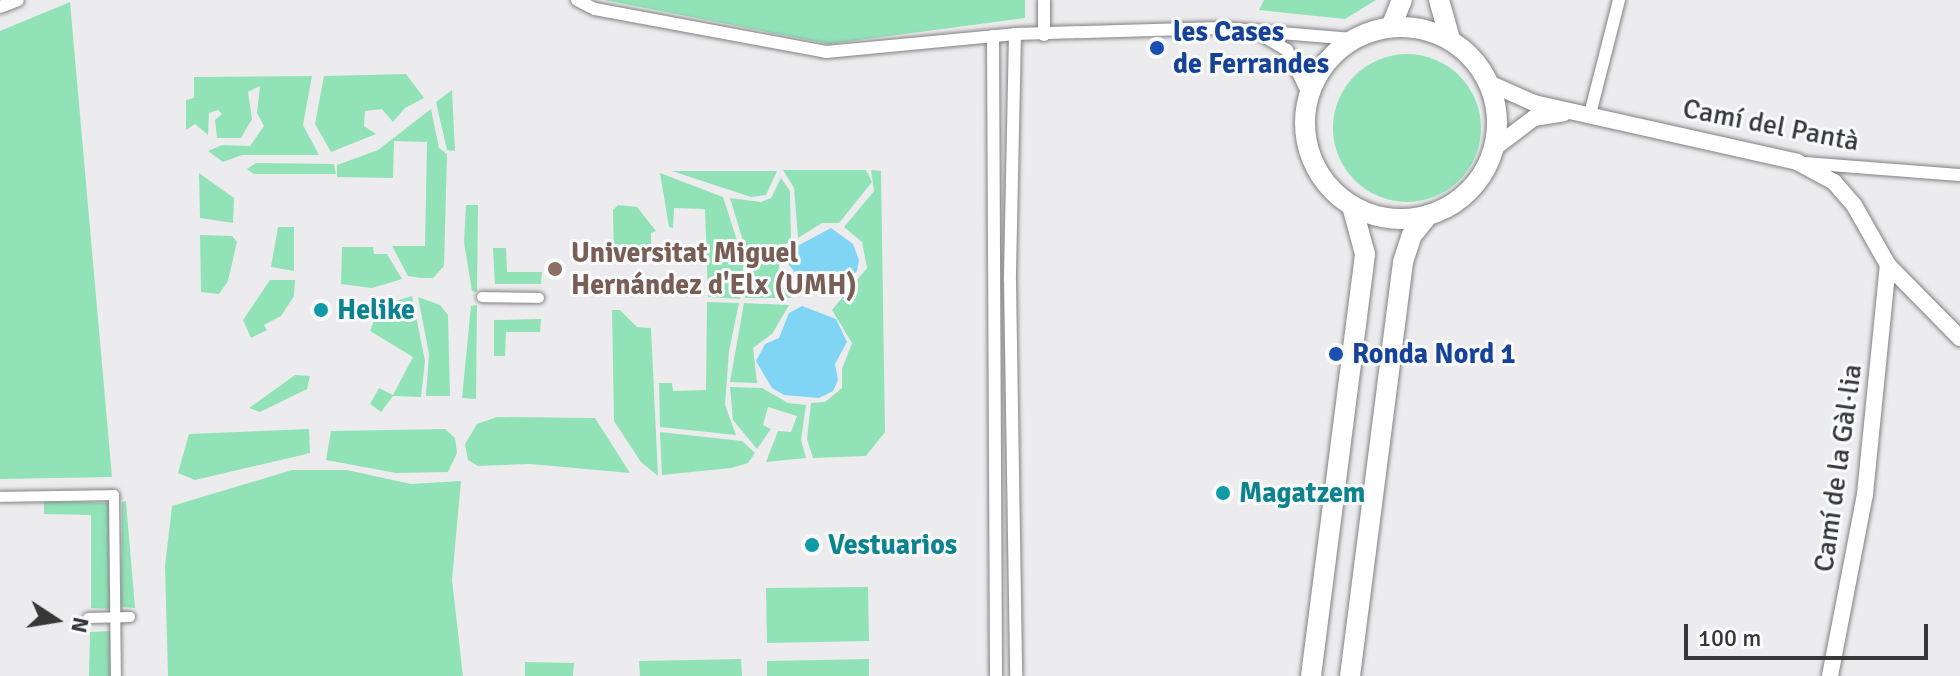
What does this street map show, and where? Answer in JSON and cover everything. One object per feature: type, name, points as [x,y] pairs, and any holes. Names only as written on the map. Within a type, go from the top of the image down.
[{"type":"main road","points":[[1391,27],[1402,0]]},
{"type":"main road","points":[[1439,0],[1450,39]]},
{"type":"main road","points":[[1350,676],[1403,262],[1412,235],[1428,215],[1470,189],[1493,149],[1496,111],[1489,83],[1466,52],[1450,39],[1420,28],[1391,27],[1353,39],[1325,63],[1309,96],[1305,129],[1314,163],[1328,186],[1352,206],[1384,218],[1428,215]]},
{"type":"main road","points":[[1311,676],[1365,254],[1352,206]]},
{"type":"street","points":[[0,7],[18,0]]},
{"type":"street","points":[[577,0],[595,9],[826,52],[1015,34],[1251,29],[1353,39]]},
{"type":"street","points":[[1044,0],[1044,35]]},
{"type":"street","points":[[1582,113],[1619,0]]},
{"type":"street","points":[[1251,29],[1287,50],[1309,96]]},
{"type":"street","points":[[1015,34],[1010,281],[1016,676]]},
{"type":"street","points":[[993,36],[996,676]]},
{"type":"street","name":"Camí del Pantà","points":[[1489,83],[1534,103],[1797,162],[1960,175]]},
{"type":"street","name":"Camí del Pantà","points":[[1493,149],[1534,118],[1582,113]]},
{"type":"street","points":[[1797,162],[1834,182],[1854,205],[1888,265],[1960,338]]},
{"type":"street","name":"Camí de la Gàl·lia","points":[[1830,676],[1865,494],[1888,265]]},
{"type":"street","points":[[482,297],[539,298]]},
{"type":"street","points":[[0,497],[114,495],[116,676]]},
{"type":"street","points":[[88,618],[130,617]]},
{"type":"green space","points":[[604,0],[1025,0],[1025,18],[829,44]]},
{"type":"green space","points":[[1264,0],[1376,0],[1345,19],[1259,10]]},
{"type":"green space","points":[[70,2],[112,477],[0,479],[0,31]]},
{"type":"green space","points":[[1407,54],[1436,59],[1460,75],[1476,99],[1481,128],[1476,157],[1460,181],[1436,197],[1407,202],[1378,197],[1354,181],[1338,157],[1333,128],[1338,99],[1354,75],[1378,59]]},
{"type":"green space","points":[[406,74],[424,98],[405,108],[393,122],[382,109],[365,111],[364,126],[376,134],[331,152],[315,124],[324,76]]},
{"type":"green space","points":[[312,76],[303,125],[319,155],[242,155],[223,162],[208,151],[222,145],[250,146],[264,126],[257,113],[260,86],[248,92],[252,119],[241,138],[217,138],[215,120],[222,114],[218,110],[209,113],[208,135],[195,124],[186,130],[186,100],[194,98],[194,77]]},
{"type":"green space","points":[[452,90],[455,151],[447,150],[436,102]]},
{"type":"green space","points":[[431,109],[439,148],[447,154],[444,266],[433,278],[421,278],[408,276],[392,246],[425,246],[427,142],[394,141],[393,178],[337,177],[337,165],[378,150]]},
{"type":"green space","points":[[256,163],[334,164],[336,174],[254,174],[247,169]]},
{"type":"green space","points":[[783,170],[866,170],[872,182],[839,223],[822,223],[798,238],[794,188]]},
{"type":"green space","points":[[871,170],[881,171],[885,432],[866,456],[813,458],[807,439],[811,403],[825,402],[842,388],[842,369],[852,343],[832,310],[867,268],[862,242],[844,227],[874,191]]},
{"type":"green space","points":[[672,171],[777,171],[766,195],[751,197]]},
{"type":"green space","points":[[199,173],[234,198],[233,223],[200,218]]},
{"type":"green space","points":[[660,173],[723,197],[744,262],[740,299],[708,297],[705,209],[674,208],[673,228],[669,227]]},
{"type":"green space","points":[[781,178],[790,191],[791,240],[782,247],[779,267],[785,280],[794,284],[791,298],[745,298],[747,254],[730,198],[761,202],[771,198]]},
{"type":"green space","points":[[466,205],[478,205],[477,292],[472,291],[464,242]]},
{"type":"green space","points":[[618,205],[637,207],[656,231],[651,233],[651,260],[614,261],[613,210]]},
{"type":"green space","points":[[278,227],[294,227],[294,271],[271,267]]},
{"type":"green space","points":[[200,235],[232,236],[237,242],[228,281],[219,294],[201,292]]},
{"type":"green space","points":[[342,247],[373,247],[374,254],[387,254],[402,279],[372,288],[341,284]]},
{"type":"green space","points":[[493,248],[506,248],[507,272],[542,272],[541,284],[495,284]]},
{"type":"green space","points":[[270,280],[295,280],[294,296],[281,316],[264,325],[267,330],[251,338],[243,320]]},
{"type":"green space","points":[[412,296],[425,361],[421,397],[393,396],[381,412],[370,404],[379,388],[393,395],[413,357],[370,331],[380,306]]},
{"type":"green space","points":[[418,297],[440,305],[448,315],[450,396],[426,396],[429,354]]},
{"type":"green space","points":[[707,302],[739,303],[729,351],[725,405],[736,435],[660,427],[659,383],[672,383],[673,391],[706,390]]},
{"type":"green space","points":[[744,303],[789,305],[772,334],[753,348],[757,383],[730,382]]},
{"type":"green space","points":[[477,305],[476,399],[462,398],[471,306]]},
{"type":"green space","points":[[612,310],[620,310],[637,327],[651,328],[658,476],[641,462],[614,421]]},
{"type":"green space","points":[[541,319],[540,332],[506,332],[505,356],[494,356],[494,320]]},
{"type":"green space","points":[[295,375],[310,376],[307,389],[260,412],[249,408]]},
{"type":"green space","points":[[730,387],[762,388],[788,403],[806,405],[801,440],[806,458],[766,462],[778,431],[791,432],[797,416],[768,407],[763,425],[771,429],[757,449],[733,420]]},
{"type":"green space","points":[[497,417],[595,418],[630,473],[530,464],[478,466],[468,460],[465,444],[477,424]]},
{"type":"green space","points":[[309,429],[310,453],[195,480],[178,473],[189,434]]},
{"type":"green space","points":[[445,429],[455,438],[457,453],[448,472],[396,473],[326,460],[331,431]]},
{"type":"green space","points":[[660,432],[742,441],[755,453],[748,463],[731,468],[662,475]]},
{"type":"green space","points":[[292,470],[347,470],[411,484],[461,481],[452,580],[463,676],[168,676],[165,566],[172,506]]},
{"type":"green space","points":[[44,501],[111,503],[112,609],[91,608],[91,515],[44,514]]},
{"type":"green space","points":[[126,501],[135,608],[121,607],[122,502]]},
{"type":"green space","points":[[868,587],[869,641],[767,643],[766,588]]},
{"type":"green space","points":[[110,631],[111,676],[89,676],[90,632]]},
{"type":"green space","points":[[741,659],[742,676],[640,676],[639,661]]},
{"type":"green space","points":[[869,659],[869,676],[767,676],[767,661]]},
{"type":"green space","points":[[525,662],[574,663],[573,676],[525,676]]},
{"type":"water","points":[[831,228],[853,244],[859,260],[857,271],[840,288],[829,284],[824,271],[798,276],[784,259],[788,251]]},
{"type":"water","points":[[802,306],[836,319],[847,342],[835,364],[838,380],[833,391],[819,398],[784,395],[772,388],[756,361],[765,344],[779,338],[789,313]]},
{"type":"place","name":"les Cases de Ferrandes","points":[[1157,48]]},
{"type":"place","name":"Universitat Miguel Hernández d'Elx (UMH)","points":[[555,269]]},
{"type":"place","name":"Helike","points":[[321,310]]},
{"type":"place","name":"Ronda Nord 1","points":[[1336,354]]},
{"type":"place","name":"Magatzem","points":[[1223,493]]},
{"type":"place","name":"Vestuarios","points":[[812,545]]}]
